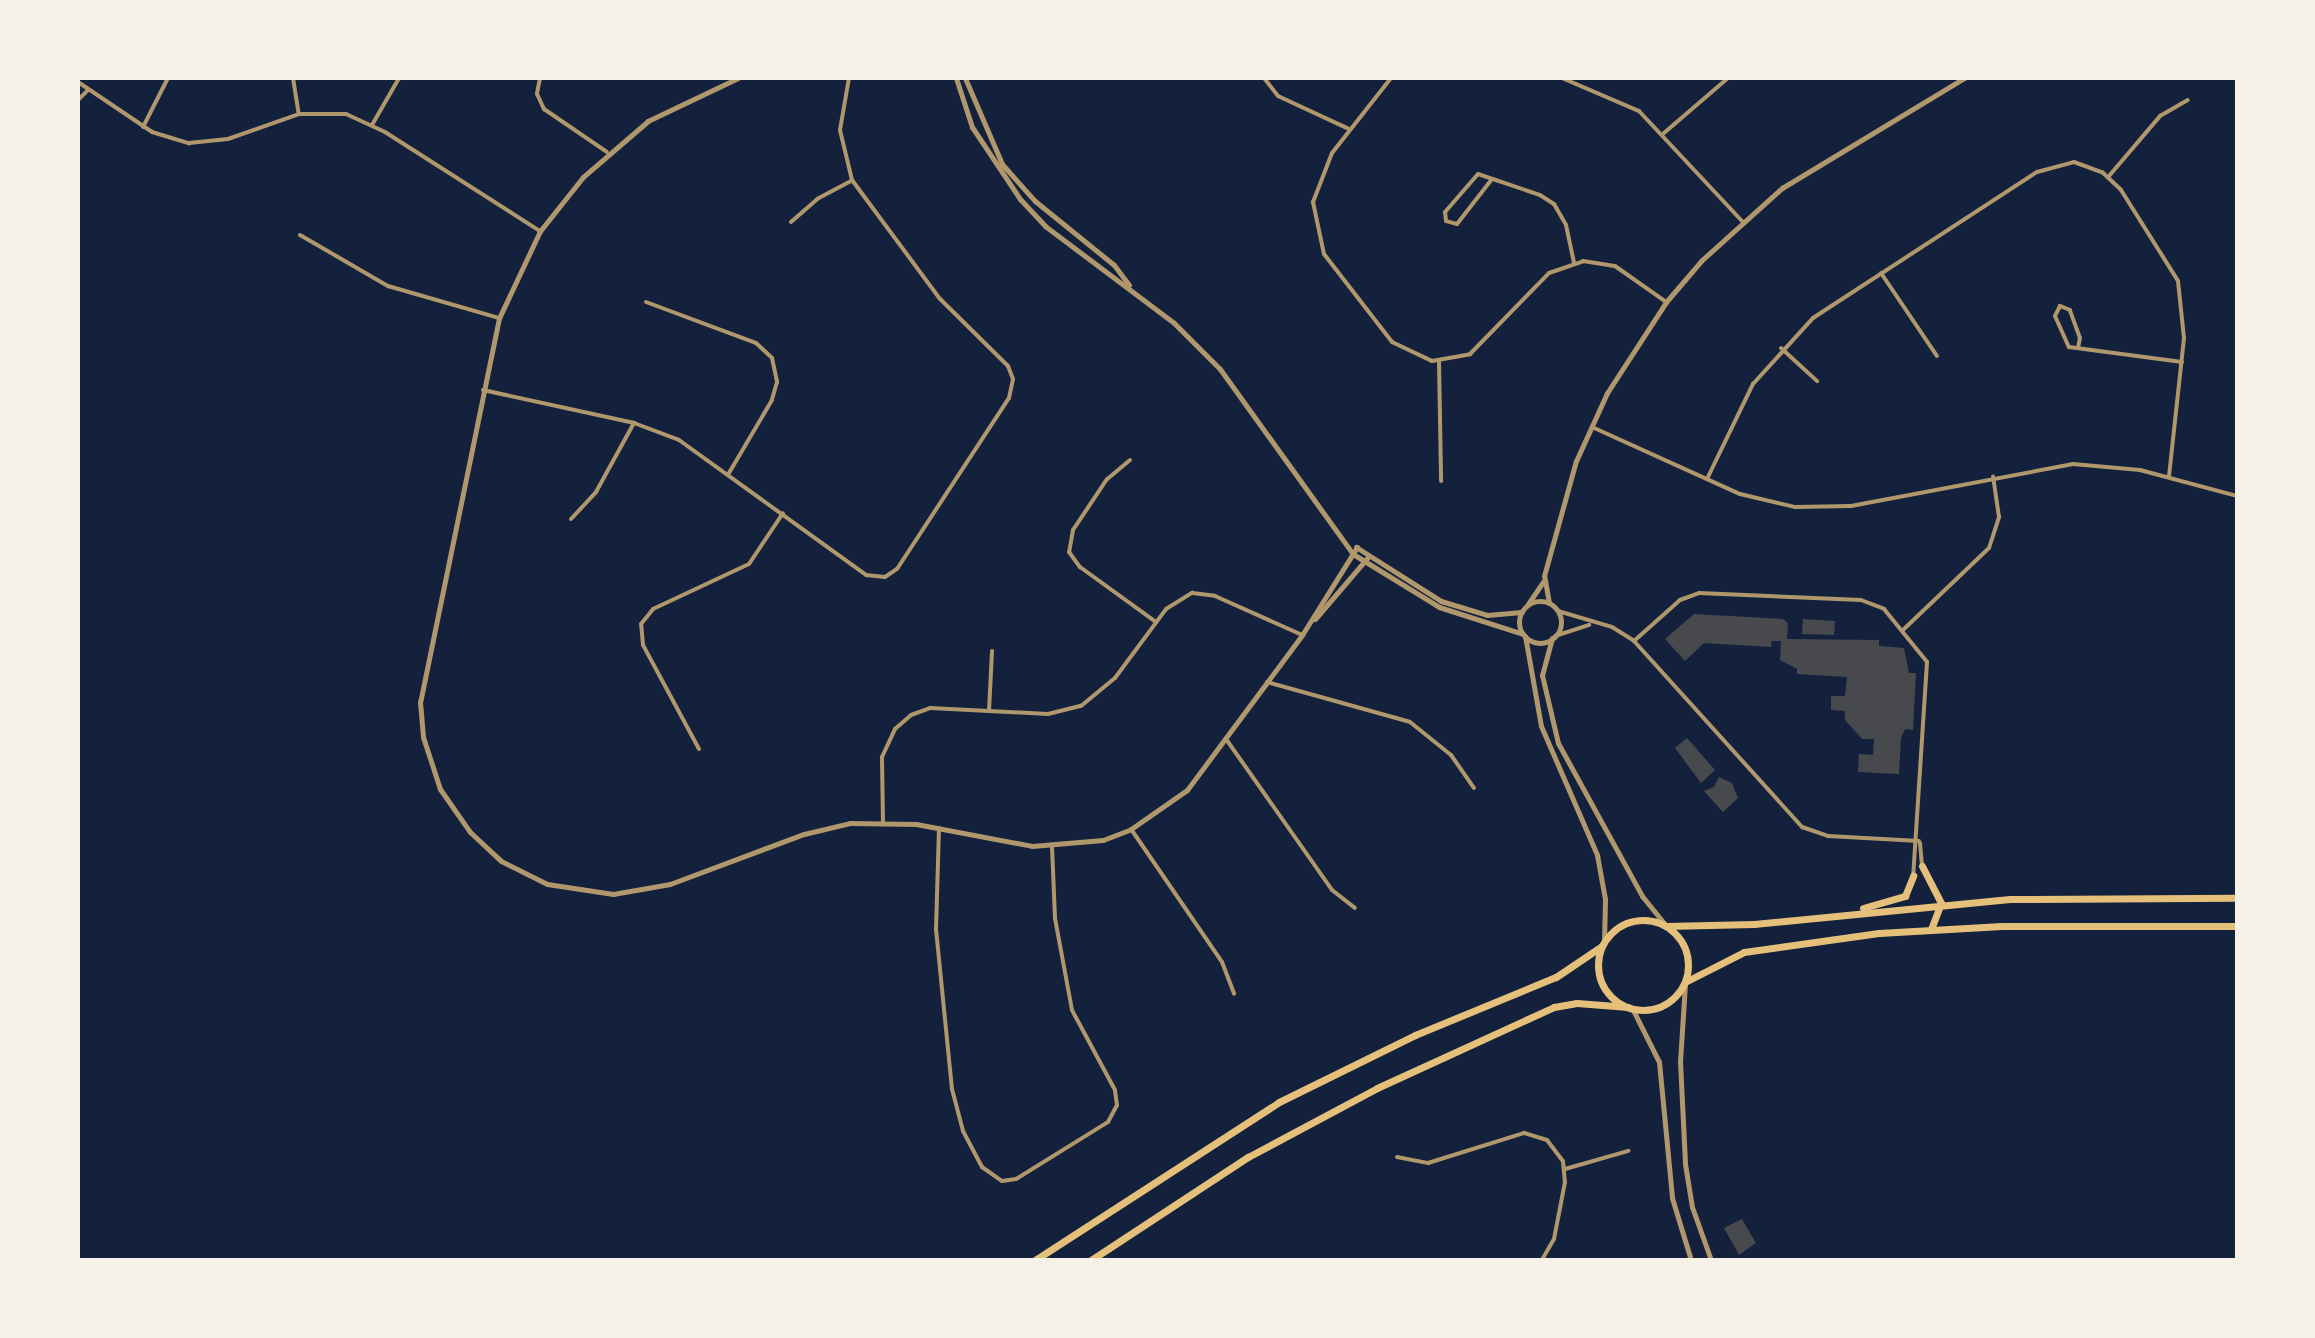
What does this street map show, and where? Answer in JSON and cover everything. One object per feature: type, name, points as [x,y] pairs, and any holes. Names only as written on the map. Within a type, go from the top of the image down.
[{"type":"main road","points":[[1919,864],[1941,903]]},
{"type":"main road","points":[[1854,913],[1905,896],[1913,876]]},
{"type":"main road","points":[[1035,1260],[1279,1102],[1415,1035],[1556,977],[1632,921],[1666,926],[1754,924],[1941,903],[2237,898]]},
{"type":"main road","points":[[1931,929],[1941,903]]},
{"type":"main road","points":[[1666,926],[1686,951],[1685,983]]},
{"type":"main road","points":[[1091,1260],[1248,1157],[1377,1088],[1554,1007],[1577,1003],[1631,1008],[1668,1004],[1685,983],[1744,952],[1931,929],[2237,926]]},
{"type":"main road","points":[[1603,944],[1599,975],[1604,989],[1631,1008]]},
{"type":"street","points":[[143,127],[168,78]]},
{"type":"street","points":[[293,78],[299,114]]},
{"type":"street","points":[[372,125],[399,78]]},
{"type":"street","points":[[540,78],[537,94],[544,109],[607,152]]},
{"type":"street","points":[[738,78],[728,79],[664,111],[607,152],[540,231],[499,318],[420,702],[423,737],[435,778],[470,832],[501,861],[547,884],[613,894],[670,884],[827,827],[883,822],[1052,847],[1080,845],[1131,829],[1187,790],[1302,635],[1369,556]]},
{"type":"street","points":[[482,390],[634,423],[679,440],[729,473],[866,575],[889,575],[901,565],[1012,391],[1008,366],[940,299],[852,180],[840,130],[849,78]]},
{"type":"street","points":[[956,78],[972,127],[1027,208],[1105,274],[1132,289]]},
{"type":"street","points":[[965,78],[980,124],[999,166],[1035,201],[1114,265],[1132,289],[1220,369],[1323,520],[1348,544],[1353,554],[1439,607],[1487,615],[1522,612]]},
{"type":"street","points":[[1264,78],[1278,96],[1349,130]]},
{"type":"street","points":[[1391,78],[1323,167],[1314,193],[1320,246],[1392,342],[1418,358],[1455,360],[1484,344],[1543,278],[1574,262],[1615,266],[1666,302]]},
{"type":"street","points":[[1562,78],[1630,105],[1664,133],[1742,221]]},
{"type":"street","points":[[1664,133],[1728,78]]},
{"type":"street","points":[[1919,841],[1828,836],[1802,827],[1634,641],[1604,625],[1591,624],[1558,611],[1549,603],[1544,579],[1547,560],[1591,426],[1625,362],[1666,302],[1742,221],[1824,159],[1964,78]]},
{"type":"street","points":[[78,82],[143,127],[170,139],[209,143],[299,114],[336,112],[372,125],[540,231]]},
{"type":"street","points":[[78,100],[88,90]]},
{"type":"street","points":[[2109,176],[2160,116],[2188,100]]},
{"type":"street","points":[[1707,479],[1738,411],[1781,348],[1825,309],[2051,165],[2074,162],[2109,176],[2178,281],[2185,318],[2169,477]]},
{"type":"street","points":[[1492,179],[1457,224],[1446,221],[1445,212],[1471,177],[1492,179],[1554,204],[1566,225],[1574,262]]},
{"type":"street","points":[[791,222],[817,199],[852,180]]},
{"type":"street","points":[[1027,208],[1035,201]]},
{"type":"street","points":[[300,235],[388,286],[499,318]]},
{"type":"street","points":[[1881,273],[1937,356]]},
{"type":"street","points":[[646,302],[756,343],[772,358],[777,382],[772,400],[729,473]]},
{"type":"street","points":[[2078,348],[2080,338],[2070,310],[2060,306],[2054,313],[2065,343],[2078,348],[2182,362]]},
{"type":"street","points":[[1781,348],[1817,381]]},
{"type":"street","points":[[1439,361],[1441,481]]},
{"type":"street","points":[[571,519],[596,492],[634,423]]},
{"type":"street","points":[[1591,426],[1707,479],[1767,502],[1823,508],[2073,464],[2169,477],[2237,496]]},
{"type":"street","points":[[1130,460],[1107,479],[1073,530],[1069,552],[1080,567],[1156,622]]},
{"type":"street","points":[[1904,629],[1989,548],[1999,517],[1993,476]]},
{"type":"street","points":[[699,749],[643,645],[641,624],[653,609],[749,564],[783,513]]},
{"type":"street","points":[[1348,544],[1441,601],[1538,642],[1591,624]]},
{"type":"street","points":[[1302,635],[1357,547]]},
{"type":"street","points":[[1544,579],[1522,612],[1524,635],[1541,726],[1597,855],[1605,899],[1603,944]]},
{"type":"street","points":[[883,822],[880,773],[895,729],[911,715],[930,708],[1048,714],[1081,706],[1115,678],[1175,600],[1204,592],[1302,635]]},
{"type":"street","points":[[1634,641],[1680,600],[1708,592],[1861,600],[1884,609],[1919,646],[1927,669],[1919,864],[1913,876]]},
{"type":"street","points":[[1527,604],[1549,603]]},
{"type":"street","points":[[1558,611],[1554,637],[1542,675],[1558,743],[1642,896],[1666,926]]},
{"type":"street","points":[[989,711],[992,651]]},
{"type":"street","points":[[1267,682],[1410,722],[1436,739],[1474,788]]},
{"type":"street","points":[[1226,739],[1332,890],[1355,908]]},
{"type":"street","points":[[939,828],[936,929],[954,1100],[982,1167],[1002,1181],[1016,1179],[1108,1122],[1117,1105],[1115,1090],[1072,1010],[1055,918],[1052,847]]},
{"type":"street","points":[[1131,829],[1222,962],[1234,994]]},
{"type":"street","points":[[1685,983],[1680,1061],[1685,1164],[1709,1260]]},
{"type":"street","points":[[1631,1008],[1659,1062],[1672,1198],[1691,1260]]},
{"type":"street","points":[[1397,1157],[1428,1163],[1524,1133],[1547,1140],[1565,1169],[1554,1239],[1542,1260]]},
{"type":"street","points":[[1565,1169],[1628,1151]]},
{"type":"building","points":[[1694,614],[1783,619],[1788,623],[1787,639],[1879,640],[1879,646],[1904,648],[1909,673],[1916,673],[1913,730],[1905,729],[1901,738],[1899,774],[1858,772],[1859,754],[1873,755],[1874,739],[1862,739],[1845,720],[1845,711],[1831,710],[1831,696],[1845,696],[1847,677],[1797,674],[1797,669],[1780,660],[1781,641],[1772,641],[1771,647],[1704,643],[1685,661],[1665,639]]},
{"type":"building","points":[[1803,619],[1835,621],[1834,635],[1802,634]]},
{"type":"building","points":[[1687,738],[1715,770],[1701,783],[1675,748]]},
{"type":"building","points":[[1719,777],[1732,783],[1738,798],[1723,812],[1704,791],[1714,787]]},
{"type":"building","points":[[1742,1219],[1756,1243],[1739,1255],[1724,1228]]}]
